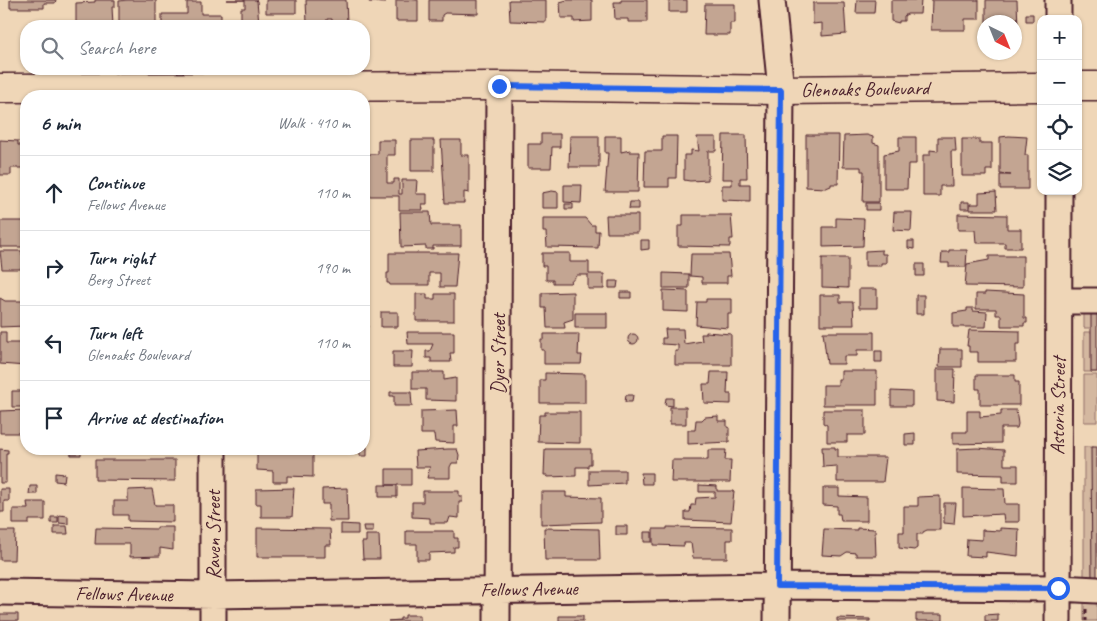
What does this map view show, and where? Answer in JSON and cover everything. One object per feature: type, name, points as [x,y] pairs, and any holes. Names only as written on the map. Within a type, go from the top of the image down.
[{"type":"main road","name":"Glenoaks Boulevard","points":[[308,90],[499,86],[781,90],[1037,87]]},
{"type":"main road","points":[[1082,86],[1097,86]]},
{"type":"main road","name":"Glenoaks Boulevard","points":[[0,88],[106,90]]},
{"type":"street","points":[[772,0],[781,90],[777,621]]},
{"type":"street","points":[[1058,0],[1058,15]]},
{"type":"street","name":"Dyer Street","points":[[497,621],[499,86]]},
{"type":"street","name":"Astoria Street","points":[[1058,621],[1059,195]]},
{"type":"street","points":[[1060,301],[1097,302]]},
{"type":"street","name":"Raven Street","points":[[213,455],[213,621]]},
{"type":"street","name":"Fellows Avenue","points":[[0,592],[213,595],[777,586],[1058,588],[1097,590]]},
{"type":"shaded area","points":[[1084,308],[1097,308],[1093,328],[1084,328]]},
{"type":"shaded area","points":[[1084,332],[1093,332],[1097,372],[1084,372]]},
{"type":"shaded area","points":[[1084,375],[1097,375],[1097,422],[1084,422]]},
{"type":"shaded area","points":[[1084,447],[1094,447],[1094,582],[1084,582]]},
{"type":"shaded area","points":[[1084,601],[1097,601],[1097,621],[1084,621]]},
{"type":"building","points":[[10,0],[56,0],[55,3],[44,3],[44,8],[10,8]]},
{"type":"building","points":[[95,0],[115,0],[115,7],[112,7],[113,20],[76,20],[76,3],[95,2]]},
{"type":"building","points":[[156,0],[156,20],[119,20],[119,1]]},
{"type":"building","points":[[245,0],[256,0],[259,20],[241,20],[241,8],[245,8]]},
{"type":"building","points":[[266,0],[296,0],[296,13],[266,13]]},
{"type":"building","points":[[306,0],[346,0],[347,20],[307,20]]},
{"type":"building","points":[[369,0],[385,0],[385,3],[369,2]]},
{"type":"building","points":[[396,0],[418,0],[418,21],[396,21]]},
{"type":"building","points":[[429,0],[478,0],[478,14],[445,13],[442,15],[442,21],[429,21]]},
{"type":"building","points":[[509,0],[546,0],[546,22],[510,21]]},
{"type":"building","points":[[567,0],[592,0],[592,21],[574,22],[574,18],[561,18],[560,2]]},
{"type":"building","points":[[621,0],[647,0],[647,22],[628,22],[628,19],[615,19],[614,2],[621,2]]},
{"type":"building","points":[[669,0],[687,0],[687,12],[669,12]]},
{"type":"building","points":[[857,0],[875,0],[874,13],[856,13]]},
{"type":"building","points":[[891,0],[921,0],[920,14],[907,14],[904,16],[904,21],[899,21],[899,23],[891,21]]},
{"type":"building","points":[[932,0],[979,0],[979,15],[977,15],[977,19],[965,19],[965,30],[931,30]]},
{"type":"building","points":[[986,0],[1017,0],[1018,15],[986,15]]},
{"type":"building","points":[[187,2],[201,2],[201,14],[221,14],[221,20],[162,20],[162,14],[187,14]]},
{"type":"building","points":[[813,3],[844,3],[846,34],[822,36],[822,23],[813,24]]},
{"type":"building","points":[[705,4],[735,4],[735,23],[730,23],[730,35],[704,35]]},
{"type":"building","points":[[1026,14],[1033,14],[1033,21],[1026,21]]},
{"type":"building","points":[[541,134],[560,134],[560,147],[552,147],[551,168],[528,168],[528,144],[541,144]]},
{"type":"building","points":[[723,135],[746,135],[747,178],[740,178],[740,184],[750,184],[750,201],[722,200],[722,185],[732,185],[732,179],[722,179]]},
{"type":"building","points":[[806,135],[839,135],[838,184],[831,184],[831,186],[826,188],[806,187]]},
{"type":"building","points":[[867,135],[873,137],[873,143],[879,145],[879,202],[863,202],[864,171],[861,171],[861,167],[843,167],[844,136]]},
{"type":"building","points":[[570,136],[599,136],[599,167],[569,167]]},
{"type":"building","points":[[605,136],[621,136],[621,152],[630,150],[630,152],[639,152],[638,192],[605,192],[608,153],[605,153]]},
{"type":"building","points":[[662,136],[677,136],[676,178],[669,178],[669,187],[644,187],[645,151],[662,151]]},
{"type":"building","points":[[697,137],[716,137],[716,151],[708,151],[708,180],[684,180],[684,155],[691,155],[691,150],[699,151]]},
{"type":"building","points":[[899,137],[916,137],[916,164],[908,164],[907,189],[884,189],[884,154],[899,151]]},
{"type":"building","points":[[938,137],[955,137],[956,151],[951,151],[952,186],[940,186],[940,196],[923,196],[923,155],[930,155],[930,150],[938,151]]},
{"type":"building","points":[[1000,137],[1027,137],[1025,155],[1028,155],[1028,189],[1000,189],[1000,175],[1011,175],[1000,174]]},
{"type":"building","points":[[962,139],[979,139],[979,143],[992,143],[992,170],[986,170],[986,176],[962,176]]},
{"type":"building","points":[[0,140],[18,141],[18,145],[20,145],[20,168],[11,168],[11,175],[0,175]]},
{"type":"building","points":[[378,140],[395,140],[395,155],[387,155],[387,183],[394,183],[394,179],[399,179],[399,194],[402,194],[402,180],[417,180],[416,194],[427,194],[427,204],[422,204],[423,210],[399,210],[399,196],[370,196],[370,154],[378,154]]},
{"type":"building","points":[[411,140],[434,140],[434,171],[411,171]]},
{"type":"building","points":[[441,140],[461,140],[461,155],[469,155],[469,193],[464,192],[464,203],[445,203]]},
{"type":"building","points":[[564,185],[582,185],[581,203],[564,202]]},
{"type":"building","points":[[558,192],[558,208],[542,208],[542,193]]},
{"type":"building","points":[[996,192],[997,210],[970,210],[970,204],[979,204],[979,193]]},
{"type":"building","points":[[630,202],[639,202],[639,209],[629,209]]},
{"type":"building","points":[[961,202],[969,202],[969,209],[961,209]]},
{"type":"building","points":[[866,203],[879,203],[879,210],[866,210]]},
{"type":"building","points":[[565,204],[573,204],[573,209],[565,209]]},
{"type":"building","points":[[400,212],[430,212],[431,225],[461,225],[461,246],[433,246],[433,249],[426,249],[426,246],[401,247]]},
{"type":"building","points":[[894,212],[912,212],[911,231],[893,230]]},
{"type":"building","points":[[958,214],[1007,215],[1007,229],[1021,229],[1021,248],[1005,248],[1005,243],[976,243],[975,230],[958,230]]},
{"type":"building","points":[[606,215],[638,215],[638,233],[607,233]]},
{"type":"building","points":[[683,215],[731,215],[733,239],[730,239],[730,247],[678,246],[678,226],[683,226]]},
{"type":"building","points":[[543,218],[585,218],[591,225],[595,225],[595,231],[599,231],[598,248],[547,247],[546,232],[543,232]]},
{"type":"building","points":[[836,218],[864,219],[863,246],[823,247],[823,227],[836,227]]},
{"type":"building","points":[[0,221],[20,221],[20,247],[0,247]]},
{"type":"building","points":[[641,240],[649,240],[649,249],[641,250]]},
{"type":"building","points":[[908,241],[914,241],[914,249],[908,248]]},
{"type":"building","points":[[882,250],[882,254],[886,254],[886,263],[881,263],[881,266],[865,266],[865,251]]},
{"type":"building","points":[[949,250],[967,250],[966,267],[949,267],[949,263],[941,263],[942,252],[949,252]]},
{"type":"building","points":[[0,251],[20,251],[20,269],[2,269]]},
{"type":"building","points":[[389,253],[458,253],[455,287],[440,287],[440,273],[429,273],[429,285],[390,285],[387,283]]},
{"type":"building","points":[[542,253],[570,253],[570,262],[589,262],[589,274],[604,274],[604,289],[588,289],[588,275],[577,275],[570,283],[553,283],[553,280],[546,280],[546,266],[542,266]]},
{"type":"building","points":[[691,254],[729,254],[731,276],[727,276],[727,283],[702,283],[702,277],[690,276]]},
{"type":"building","points":[[989,256],[1023,256],[1023,287],[965,286],[967,264],[989,260]]},
{"type":"building","points":[[822,258],[848,258],[848,288],[822,287]]},
{"type":"building","points":[[916,264],[924,264],[924,276],[916,276]]},
{"type":"building","points":[[663,273],[689,274],[689,288],[663,288]]},
{"type":"building","points":[[609,281],[618,281],[617,288],[609,288]]},
{"type":"building","points":[[859,289],[877,289],[877,308],[859,308]]},
{"type":"building","points":[[663,290],[688,291],[688,312],[663,311]]},
{"type":"building","points":[[573,292],[573,319],[564,322],[565,328],[547,328],[546,308],[542,308],[542,293]]},
{"type":"building","points":[[620,292],[631,292],[631,298],[620,298]]},
{"type":"building","points":[[985,292],[1024,294],[1024,318],[1027,318],[1027,323],[1024,323],[1024,326],[1001,326],[1001,315],[996,315],[996,309],[976,309],[976,294],[985,294]]},
{"type":"building","points":[[416,294],[427,294],[427,299],[435,299],[435,294],[454,294],[454,321],[416,321]]},
{"type":"building","points":[[820,295],[840,295],[840,302],[853,302],[854,325],[820,325]]},
{"type":"building","points":[[916,295],[924,295],[924,314],[916,314]]},
{"type":"building","points":[[0,298],[5,301],[20,301],[20,326],[0,327]]},
{"type":"building","points":[[706,299],[732,299],[732,314],[728,314],[728,328],[696,325],[697,302],[706,302]]},
{"type":"building","points":[[967,308],[973,308],[973,311],[987,312],[986,327],[953,327],[953,313],[967,311]]},
{"type":"building","points":[[1091,308],[1097,308],[1097,372],[1091,372]]},
{"type":"building","points":[[381,312],[398,312],[398,327],[381,327]]},
{"type":"building","points":[[575,313],[607,313],[607,328],[575,328]]},
{"type":"building","points":[[665,329],[683,329],[684,344],[702,341],[701,334],[706,334],[706,332],[731,334],[731,365],[675,365],[675,351],[678,351],[678,345],[662,344],[662,338],[666,338]]},
{"type":"building","points":[[969,330],[1020,331],[1020,344],[1016,344],[1016,362],[978,362],[978,352],[969,352],[969,346],[967,346]]},
{"type":"building","points":[[0,332],[6,332],[6,343],[20,343],[20,366],[0,364]]},
{"type":"building","points":[[407,332],[454,332],[454,353],[450,353],[451,362],[431,362],[431,358],[426,358],[426,351],[430,351],[433,344],[408,344]]},
{"type":"building","points":[[823,332],[874,332],[874,350],[857,350],[857,356],[844,356],[844,364],[827,364]]},
{"type":"building","points":[[544,334],[579,334],[578,355],[582,355],[581,364],[544,364],[544,350],[541,350],[541,339],[544,339]]},
{"type":"building","points":[[631,334],[635,334],[638,339],[637,343],[631,344],[628,341],[628,337]]},
{"type":"building","points":[[940,349],[962,349],[962,367],[939,367]]},
{"type":"building","points":[[393,351],[413,351],[412,367],[393,367]]},
{"type":"building","points":[[875,351],[882,351],[882,362],[875,362]]},
{"type":"building","points":[[937,369],[955,369],[954,402],[937,401]]},
{"type":"building","points":[[841,371],[877,371],[877,405],[823,405],[823,385],[838,385],[838,379],[841,379]]},
{"type":"building","points":[[412,372],[444,372],[444,380],[456,378],[456,401],[426,400],[426,389],[412,389]]},
{"type":"building","points":[[711,372],[728,372],[727,394],[731,394],[731,404],[704,403],[703,384],[710,384]]},
{"type":"building","points":[[545,373],[585,374],[585,403],[540,403],[540,380],[545,380]]},
{"type":"building","points":[[976,375],[1015,375],[1015,382],[1019,382],[1019,405],[980,405],[980,389],[976,389]]},
{"type":"building","points":[[12,391],[20,391],[20,407],[12,407]]},
{"type":"building","points":[[891,391],[912,392],[912,406],[891,406]]},
{"type":"building","points":[[390,392],[411,392],[412,406],[394,406],[394,396],[390,396]]},
{"type":"building","points":[[626,395],[633,395],[632,402],[625,402]]},
{"type":"building","points":[[666,398],[673,398],[673,406],[665,405]]},
{"type":"building","points":[[670,407],[686,407],[686,424],[670,424]]},
{"type":"building","points":[[20,410],[20,433],[0,433],[0,411]]},
{"type":"building","points":[[457,410],[458,426],[454,426],[454,443],[435,442],[434,434],[421,434],[421,411]]},
{"type":"building","points":[[823,410],[865,410],[865,435],[847,435],[847,442],[827,442],[827,425],[823,423]]},
{"type":"building","points":[[1001,410],[1016,410],[1018,424],[1017,428],[1001,428],[1001,443],[953,444],[953,432],[967,432],[967,411],[980,411],[980,417],[1001,415]]},
{"type":"building","points":[[545,412],[580,412],[580,443],[538,442],[539,415],[545,415]]},
{"type":"building","points":[[718,416],[718,421],[727,421],[729,442],[688,444],[688,430],[695,430],[696,420]]},
{"type":"building","points":[[915,433],[915,445],[905,445],[905,434]]},
{"type":"building","points":[[822,447],[835,447],[835,449],[838,449],[838,457],[886,457],[883,482],[837,482],[837,466],[823,467]]},
{"type":"building","points":[[1091,447],[1097,447],[1097,585],[1092,585]]},
{"type":"building","points":[[0,449],[8,450],[8,453],[6,453],[6,483],[0,483]]},
{"type":"building","points":[[457,449],[459,455],[458,463],[452,463],[450,467],[450,478],[427,478],[430,467],[416,467],[415,451]]},
{"type":"building","points":[[545,449],[591,449],[591,464],[588,464],[588,467],[576,467],[576,476],[547,477],[548,475],[544,475]]},
{"type":"building","points":[[957,449],[1004,450],[1004,465],[1018,465],[1018,482],[1003,482],[1003,475],[957,474]]},
{"type":"building","points":[[708,450],[726,450],[725,460],[731,460],[730,482],[671,482],[672,460],[708,460]]},
{"type":"building","points":[[257,455],[313,455],[313,477],[287,476],[287,482],[273,482],[273,471],[257,470]]},
{"type":"building","points":[[95,460],[175,460],[175,481],[95,480]]},
{"type":"building","points":[[386,469],[411,469],[411,485],[386,485]]},
{"type":"building","points":[[589,470],[625,470],[625,483],[589,485]]},
{"type":"building","points":[[55,473],[65,474],[64,482],[55,481]]},
{"type":"building","points":[[641,473],[652,473],[652,484],[642,484]]},
{"type":"building","points":[[379,485],[397,485],[397,497],[379,497]]},
{"type":"building","points":[[699,485],[717,486],[717,491],[734,491],[731,522],[685,520],[685,512],[690,512],[691,505],[695,505],[696,498],[715,497],[715,492],[699,492]]},
{"type":"building","points":[[30,486],[37,486],[37,494],[29,494]]},
{"type":"building","points":[[294,488],[292,517],[261,517],[261,504],[256,504],[256,489]]},
{"type":"building","points":[[347,488],[348,521],[329,521],[329,504],[322,504],[322,489]]},
{"type":"building","points":[[823,488],[839,488],[839,496],[867,497],[867,521],[841,521],[840,514],[837,514],[837,506],[823,505]]},
{"type":"building","points":[[963,488],[1004,489],[1005,504],[1019,504],[1019,522],[1004,522],[1003,514],[963,516]]},
{"type":"building","points":[[0,489],[9,489],[9,501],[4,501],[4,512],[0,512]]},
{"type":"building","points":[[152,489],[155,505],[173,505],[173,522],[128,521],[128,515],[114,515],[114,501],[128,501],[128,490]]},
{"type":"building","points":[[423,491],[459,491],[459,496],[462,496],[462,502],[459,502],[459,518],[450,517],[448,523],[430,523],[430,518],[412,517],[412,502],[423,502]]},
{"type":"building","points":[[541,492],[566,492],[566,497],[601,498],[601,522],[541,524]]},
{"type":"building","points":[[940,496],[940,530],[927,530],[923,534],[917,534],[917,548],[914,550],[899,548],[899,532],[904,532],[904,506],[918,506],[918,497]]},
{"type":"building","points":[[27,502],[45,502],[45,520],[29,520],[29,524],[13,524],[13,509],[28,509]]},
{"type":"building","points":[[944,503],[956,503],[954,524],[944,523]]},
{"type":"building","points":[[59,515],[68,516],[68,524],[59,523]]},
{"type":"building","points":[[51,517],[58,517],[58,523],[51,523]]},
{"type":"building","points":[[341,524],[358,525],[358,534],[341,534]]},
{"type":"building","points":[[54,526],[67,526],[68,534],[54,534]]},
{"type":"building","points":[[363,526],[373,526],[373,532],[364,532]]},
{"type":"building","points":[[616,526],[627,526],[627,535],[616,535]]},
{"type":"building","points":[[157,527],[173,527],[173,550],[160,548],[160,556],[130,557],[130,544],[95,544],[96,528],[157,529]]},
{"type":"building","points":[[667,527],[732,528],[732,540],[727,540],[727,558],[693,558],[691,543],[684,543],[684,546],[653,545],[653,529],[667,529]]},
{"type":"building","points":[[257,528],[330,529],[331,545],[325,545],[325,557],[257,557]]},
{"type":"building","points":[[544,528],[599,529],[600,560],[545,560]]},
{"type":"building","points":[[857,528],[875,529],[876,556],[856,556],[856,553],[847,552],[841,556],[822,555],[824,529],[857,530]]},
{"type":"building","points":[[1000,528],[1019,529],[1018,556],[986,552],[986,557],[966,556],[967,539],[982,540],[982,530],[1000,531]]},
{"type":"building","points":[[0,531],[15,531],[14,560],[0,560]]},
{"type":"building","points":[[406,531],[454,531],[454,538],[458,538],[458,547],[454,547],[454,552],[429,553],[429,560],[417,560],[417,544],[406,544]]},
{"type":"building","points":[[644,532],[652,532],[652,542],[644,542]]},
{"type":"building","points":[[366,535],[379,535],[380,559],[363,559],[362,542],[366,542]]},
{"type":"building","points":[[0,614],[18,614],[18,621],[0,621]]},
{"type":"building","points":[[916,614],[943,614],[943,621],[916,621]]},
{"type":"building","points":[[998,614],[998,621],[985,621],[985,615]]},
{"type":"building","points":[[405,615],[420,615],[420,621],[388,621],[400,620],[400,618],[405,618]]},
{"type":"building","points":[[559,616],[583,616],[583,621],[559,621]]},
{"type":"building","points":[[837,618],[870,619],[870,621],[837,621]]},
{"type":"route","points":[[499,86],[781,90],[777,586],[1058,588]]}]
